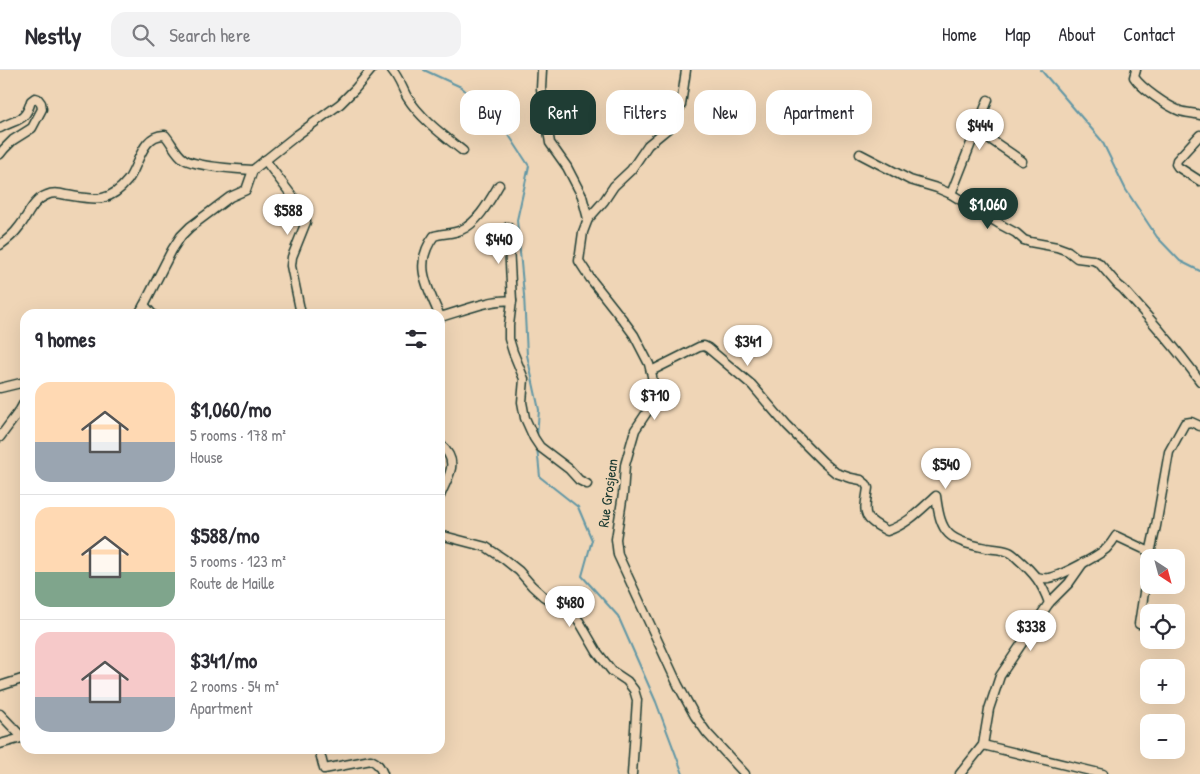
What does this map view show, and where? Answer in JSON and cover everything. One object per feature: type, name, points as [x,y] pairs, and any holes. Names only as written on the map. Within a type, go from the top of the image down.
[{"type":"street","points":[[142,309],[181,236],[230,197],[246,190],[253,170],[340,104],[371,70]]},
{"type":"street","points":[[392,70],[419,114],[463,151]]},
{"type":"street","points":[[542,70],[541,89],[550,143],[567,167],[582,196],[588,219]]},
{"type":"street","points":[[588,219],[614,186],[631,170],[648,146],[670,127],[681,105],[686,70]]},
{"type":"street","points":[[1136,70],[1134,77],[1137,82],[1161,101],[1180,111],[1200,115]]},
{"type":"street","points":[[0,128],[24,116],[30,101],[35,98],[41,103],[42,109],[32,128],[13,140],[0,154]]},
{"type":"street","points":[[951,194],[988,100]]},
{"type":"street","points":[[975,134],[980,133],[984,135],[1022,161]]},
{"type":"street","points":[[0,245],[10,238],[20,226],[34,204],[48,194],[56,193],[89,199],[100,199],[110,196],[127,181],[148,142],[159,135],[165,135],[178,154],[185,160],[193,163],[253,170]]},
{"type":"street","points":[[1200,135],[1177,160],[1176,164],[1200,181]]},
{"type":"street","points":[[860,154],[910,180],[951,194],[1016,233],[1024,240],[1057,246],[1077,258],[1099,262],[1200,381]]},
{"type":"street","points":[[265,160],[305,213],[306,222],[292,257],[291,266],[300,309]]},
{"type":"street","points":[[437,309],[426,283],[423,270],[423,260],[430,242],[434,236],[461,231],[466,227],[484,210],[499,185]]},
{"type":"street","name":"Rue Grosjean","points":[[588,219],[583,232],[579,261],[634,335],[649,364],[654,396],[649,409],[636,430],[625,465],[623,494],[616,539],[618,555],[678,685],[695,716],[707,733],[745,774]]},
{"type":"street","points":[[508,226],[512,301],[509,339],[512,352],[524,379],[522,402],[525,418],[540,447],[569,469],[579,480],[587,484]]},
{"type":"street","points":[[445,315],[492,302],[512,301]]},
{"type":"street","points":[[144,306],[147,309]]},
{"type":"street","points":[[651,372],[699,347],[704,346],[708,348],[752,385],[787,426],[823,462],[836,473],[861,480],[866,484],[868,488],[864,507],[872,523],[887,531],[899,527],[911,519],[936,496],[938,514],[945,530],[954,539],[1010,552],[1037,577],[1049,603]]},
{"type":"street","points":[[0,388],[20,383]]},
{"type":"street","points":[[0,437],[20,410]]},
{"type":"street","points":[[1152,549],[1169,452],[1185,423],[1191,422],[1200,426]]},
{"type":"street","points":[[445,449],[452,460],[452,470],[445,487]]},
{"type":"street","points":[[445,536],[486,547],[504,559],[519,571],[543,596],[571,613],[579,621],[597,652],[612,671],[627,681],[634,690],[637,700],[632,774]]},
{"type":"street","points":[[1037,577],[1046,579],[1054,577],[1083,563],[1105,550],[1116,536],[1140,551]]},
{"type":"street","points":[[960,774],[983,745],[990,709],[1000,676],[1049,603],[1069,583],[1083,563]]},
{"type":"street","points":[[1139,624],[1144,594]]},
{"type":"street","points":[[0,686],[20,680]]},
{"type":"street","points":[[0,714],[20,734]]},
{"type":"street","points":[[0,744],[20,739]]},
{"type":"street","points":[[983,745],[1103,774]]},
{"type":"street","points":[[320,754],[324,769],[371,760],[380,767],[383,774]]},
{"type":"waterway","points":[[424,70],[461,87],[501,123],[529,166],[517,220],[527,355],[539,410],[537,437]]},
{"type":"waterway","points":[[1041,70],[1102,141],[1126,190],[1157,237],[1180,261],[1200,271]]},
{"type":"waterway","points":[[537,447],[540,477],[578,507],[592,540],[582,576],[618,616],[656,702],[683,774]]}]
